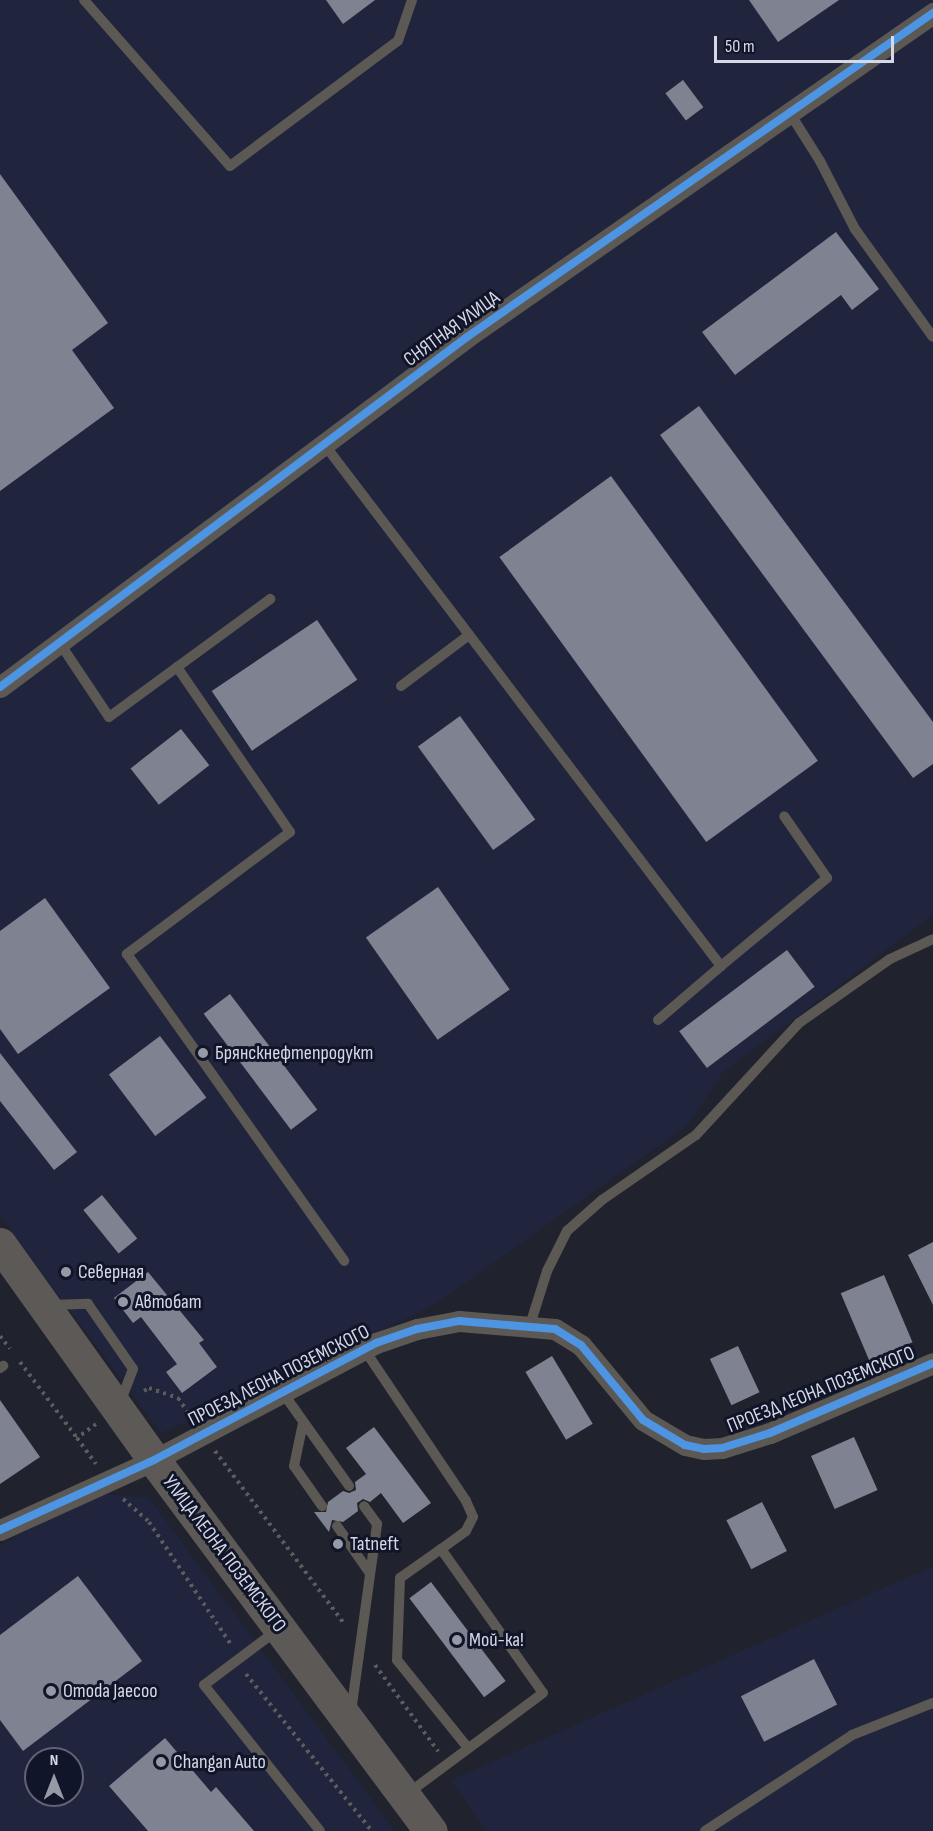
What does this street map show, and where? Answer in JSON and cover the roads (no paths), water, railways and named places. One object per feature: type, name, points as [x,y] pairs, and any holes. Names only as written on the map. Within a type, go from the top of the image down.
[{"type":"main road","name":"УЛИЦА ЛЕОНА ПОЗЕМСКОГО","points":[[0,1244],[154,1460],[430,1831]]},
{"type":"street","name":"СНЯТНАЯ УЛИЦА","points":[[0,687],[467,337],[790,115],[933,13]]},
{"type":"street","name":"ПРОЕЗД ЛЕОНА ПОЗЕМСКОГО","points":[[0,1530],[154,1460],[364,1349],[417,1329],[459,1321],[530,1325],[555,1329],[581,1345],[643,1420],[685,1445],[704,1449],[722,1448],[771,1433],[933,1363]]},
{"type":"lane","points":[[84,0],[230,166],[398,41],[412,0]]},
{"type":"lane","points":[[790,115],[820,161],[855,229],[933,337]]},
{"type":"lane","points":[[324,444],[721,966]]},
{"type":"lane","points":[[59,642],[109,717],[270,599]]},
{"type":"lane","points":[[401,686],[469,635]]},
{"type":"lane","points":[[177,667],[290,832],[127,954],[344,1261]]},
{"type":"lane","points":[[658,1020],[827,878],[784,816]]},
{"type":"lane","points":[[530,1325],[547,1271],[567,1231],[602,1200],[696,1135],[799,1023],[890,959],[933,939]]},
{"type":"lane","points":[[364,1349],[466,1501],[473,1517],[466,1531],[400,1578],[397,1660],[468,1748]]},
{"type":"lane","points":[[283,1393],[349,1486]]},
{"type":"lane","points":[[303,1423],[294,1466],[322,1506]]},
{"type":"lane","points":[[349,1722],[377,1524],[364,1506]]},
{"type":"lane","points":[[337,1526],[369,1572]]},
{"type":"lane","points":[[404,1796],[543,1693],[441,1549]]},
{"type":"lane","points":[[280,1628],[204,1685],[320,1831]]},
{"type":"lane","points":[[705,1831],[852,1735],[933,1703]]},
{"type":"place","name":"Брянскнефтепродукт","points":[[203,1053]]},
{"type":"place","name":"Северная","points":[[66,1272]]},
{"type":"place","name":"Автобат","points":[[123,1302]]},
{"type":"place","name":"Tatneft","points":[[338,1544]]},
{"type":"place","name":"Мой-ка!","points":[[457,1640]]},
{"type":"place","name":"Omoda Jaecoo","points":[[51,1691]]},
{"type":"place","name":"Changan Auto","points":[[161,1762]]}]
